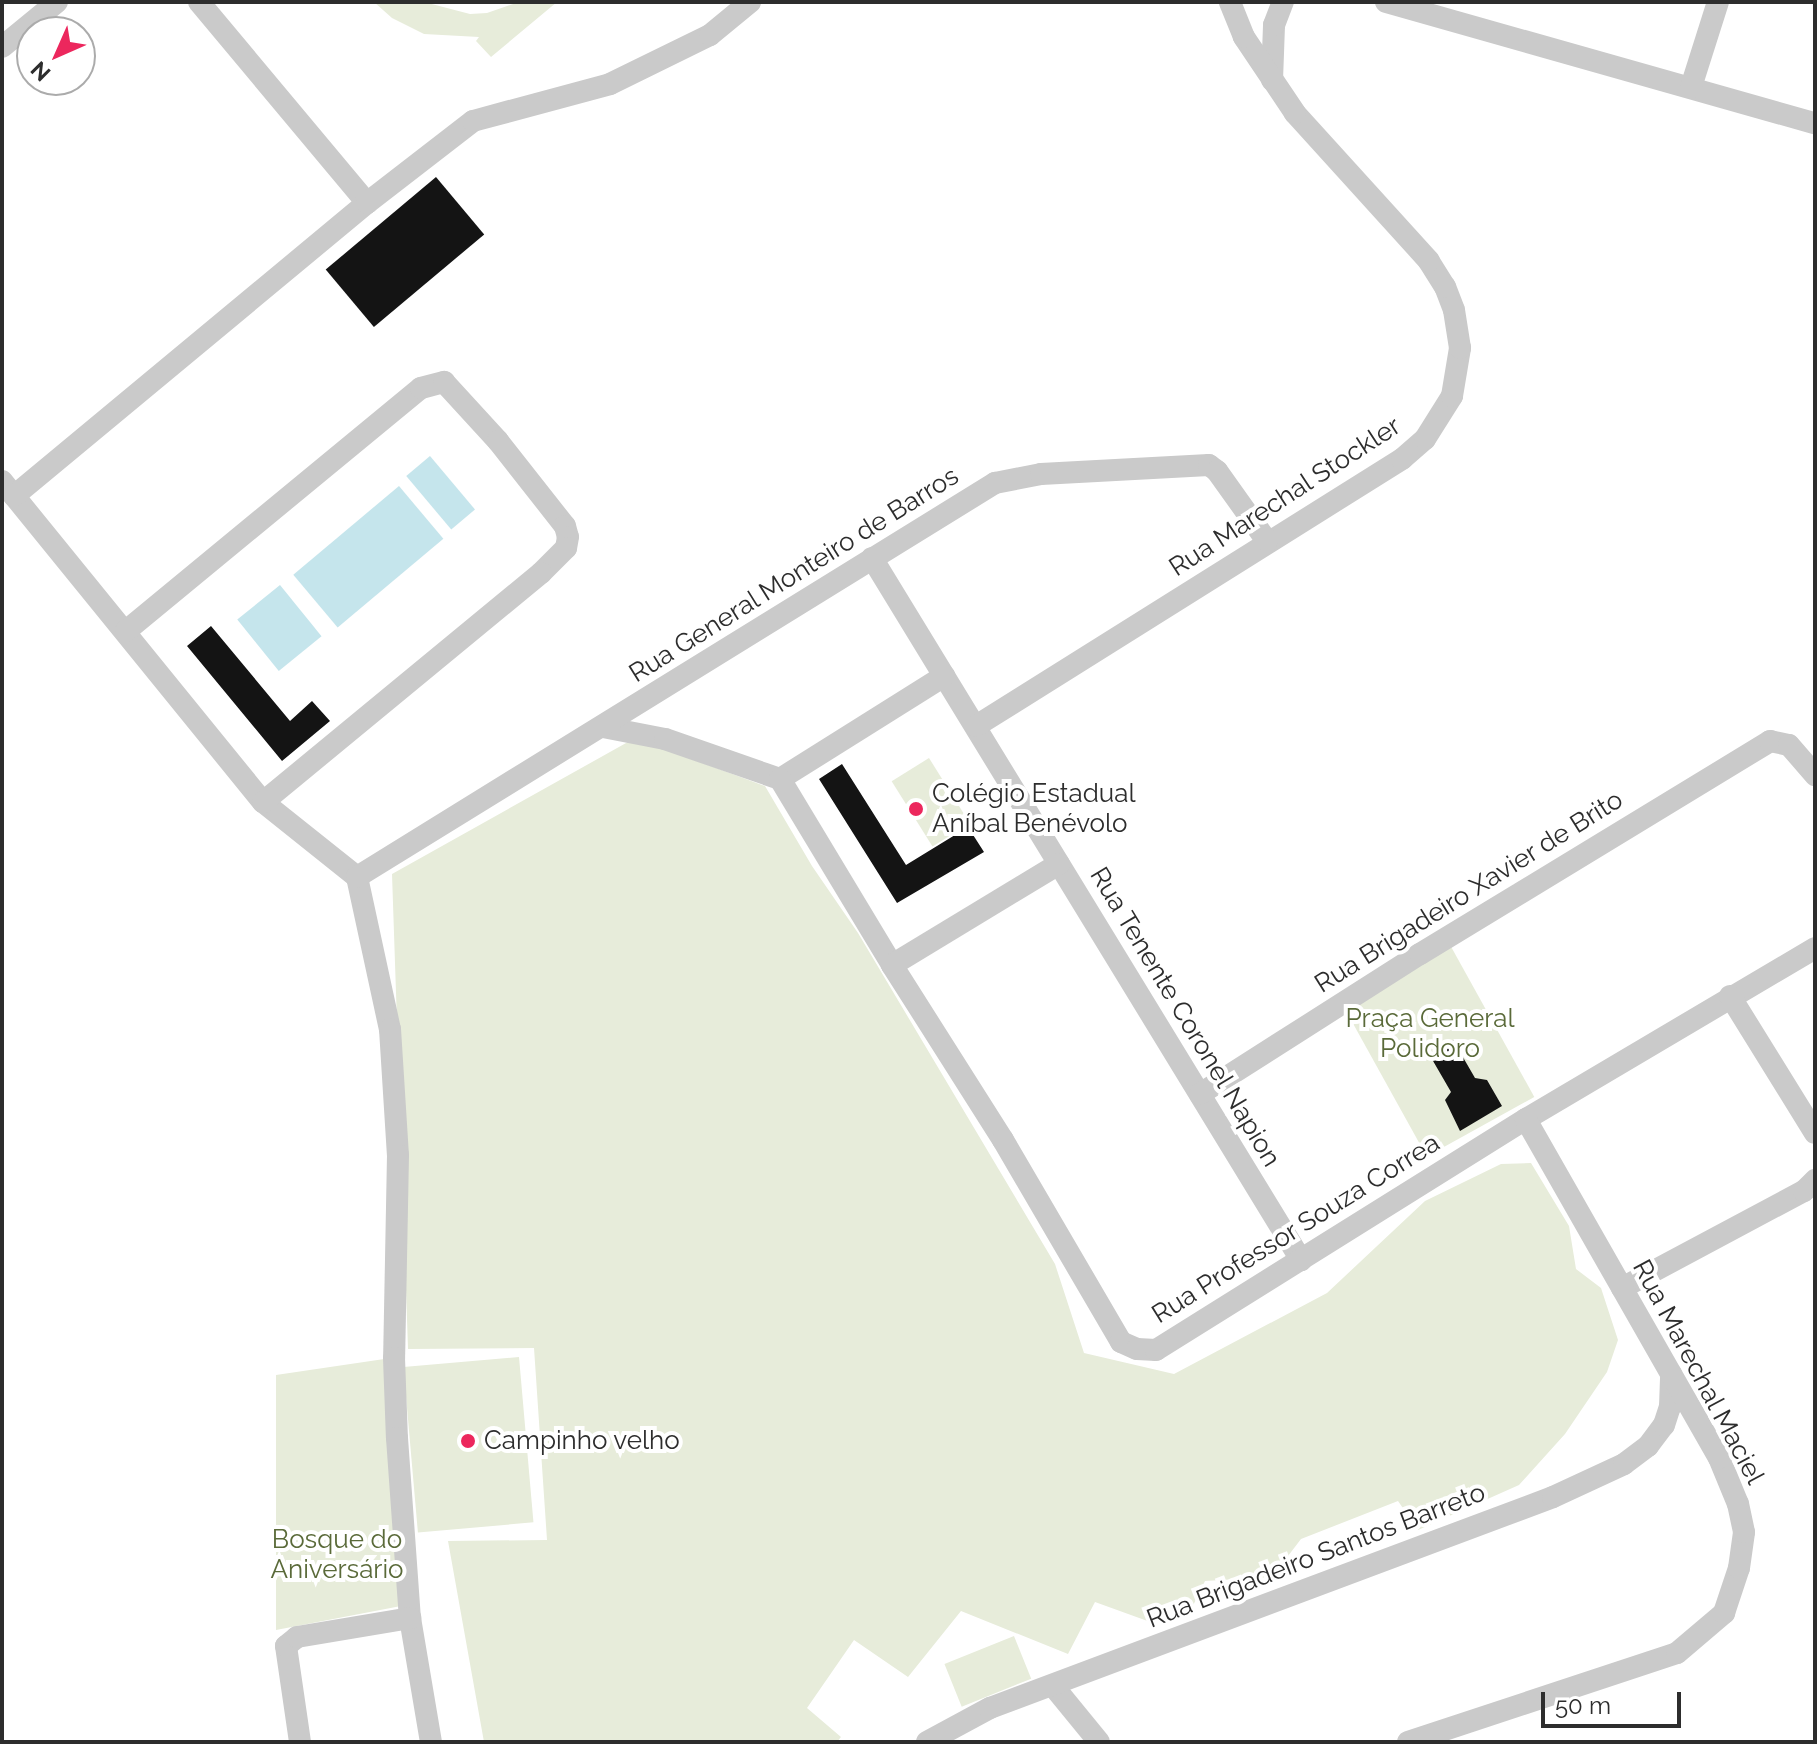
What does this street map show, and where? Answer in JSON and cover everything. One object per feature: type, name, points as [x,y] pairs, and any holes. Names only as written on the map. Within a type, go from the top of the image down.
[{"type":"street","points":[[2,47],[57,2]]},
{"type":"street","points":[[199,2],[367,203]]},
{"type":"street","points":[[431,1742],[410,1618],[394,1371],[398,1155],[390,1029],[357,877],[263,802],[8,488],[473,121],[610,84],[710,35],[750,2]]},
{"type":"street","points":[[1272,81],[1274,25],[1283,2]]},
{"type":"street","points":[[1386,2],[1815,123]]},
{"type":"street","points":[[1691,87],[1718,2]]},
{"type":"street","points":[[1234,12],[1252,27],[1274,25]]},
{"type":"street","name":"Rua Marechal Stockler","points":[[976,726],[1402,459],[1425,439],[1452,396],[1460,348],[1454,310],[1429,261],[1354,180],[1272,81],[1234,12]]},
{"type":"street","points":[[126,631],[421,388],[444,382],[498,441],[565,526],[568,537],[566,548],[541,573],[263,802]]},
{"type":"street","name":"Rua General Monteiro de Barros","points":[[357,877],[995,483],[1041,474],[1197,463],[1217,471],[1267,541]]},
{"type":"street","name":"Rua Tenente Coronel Napion","points":[[872,558],[1301,1260]]},
{"type":"street","points":[[603,727],[665,739],[780,779],[944,676]]},
{"type":"street","name":"Rua Brigadeiro Xavier de Brito","points":[[1200,1094],[1433,946],[1770,741],[1789,745],[1815,775]]},
{"type":"street","name":"Rua Professor Souza Correa","points":[[780,779],[892,965],[1003,1140],[1121,1342],[1137,1349],[1156,1350],[1526,1119],[1815,948]]},
{"type":"street","points":[[892,965],[1059,864]]},
{"type":"street","points":[[1730,996],[1815,1133]]},
{"type":"street","name":"Rua Marechal Maciel","points":[[1408,1742],[1677,1653],[1705,1633],[1724,1613],[1739,1568],[1744,1532],[1738,1504],[1719,1458],[1526,1119]]},
{"type":"street","points":[[1622,1288],[1804,1191],[1815,1180]]},
{"type":"street","name":"Rua Brigadeiro Santos Barreto","points":[[927,1742],[990,1708],[1054,1687],[1197,1629],[1553,1497],[1624,1464],[1648,1446],[1664,1425],[1670,1407],[1671,1373]]},
{"type":"street","points":[[300,1742],[286,1646],[297,1637],[410,1618]]},
{"type":"street","points":[[1054,1687],[1099,1742]]},
{"type":"green space","points":[[374,2],[424,2],[470,14],[487,13],[519,2],[557,2],[491,57],[476,41],[479,37],[424,34],[392,18]]},
{"type":"green space","points":[[635,738],[765,786],[812,866],[858,933],[1055,1264],[1084,1353],[1174,1374],[1327,1293],[1425,1201],[1501,1164],[1531,1163],[1569,1226],[1576,1269],[1601,1288],[1618,1340],[1607,1372],[1565,1434],[1519,1485],[1418,1530],[1398,1501],[1301,1539],[1272,1577],[1205,1581],[1187,1618],[1153,1623],[1095,1602],[1068,1654],[961,1611],[908,1677],[854,1640],[807,1708],[841,1737],[837,1742],[484,1742],[448,1541],[547,1540],[534,1348],[408,1349],[392,874]]},
{"type":"green space","points":[[929,758],[970,823],[932,847],[892,781]]},
{"type":"green space","name":"Praça General Polidoro","points":[[1449,943],[1534,1097],[1427,1157],[1341,1003]]},
{"type":"green space","name":"Campinho velho","points":[[519,1357],[533,1522],[418,1532],[403,1367]]},
{"type":"green space","name":"Bosque do Aniversário","points":[[391,1358],[401,1606],[276,1630],[276,1375]]},
{"type":"green space","points":[[1014,1636],[1031,1679],[962,1707],[944,1664]]},
{"type":"water","points":[[430,456],[475,510],[451,530],[406,476]]},
{"type":"water","points":[[399,486],[443,539],[338,628],[293,575]]},
{"type":"water","points":[[280,585],[322,636],[279,671],[237,620]]},
{"type":"building","points":[[436,177],[484,234],[374,327],[326,270]]},
{"type":"building","points":[[211,626],[290,721],[312,701],[330,721],[282,761],[187,646]]},
{"type":"building","points":[[842,764],[906,865],[968,827],[984,852],[897,903],[819,779]]},
{"type":"building","points":[[1453,1040],[1475,1078],[1487,1080],[1502,1106],[1460,1131],[1445,1100],[1451,1092],[1429,1054]]},
{"type":"place","name":"Colégio Estadual Aníbal Benévolo","points":[[916,809]]},
{"type":"place","name":"Campinho velho","points":[[468,1441]]}]
